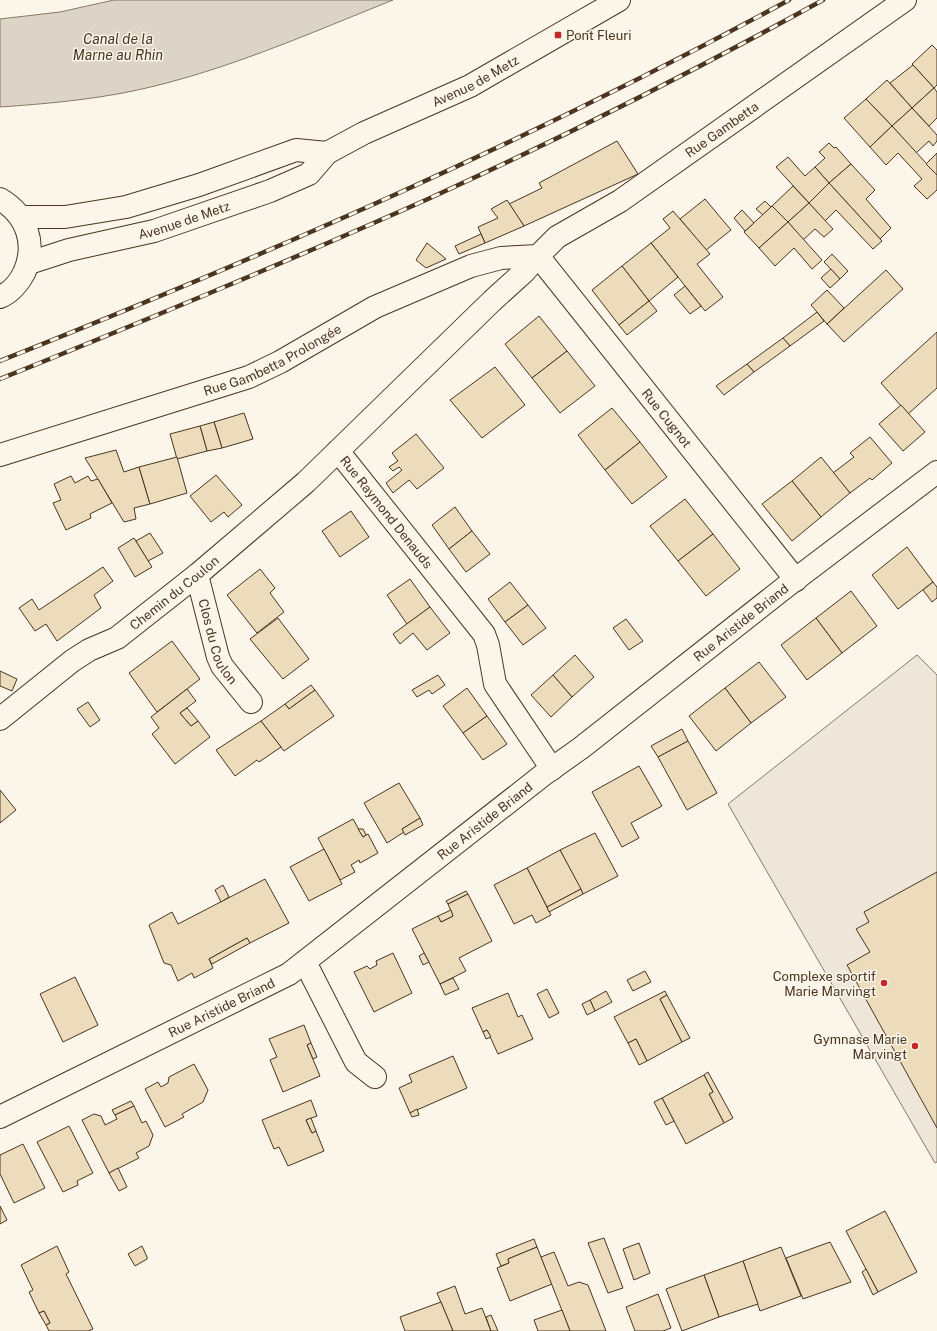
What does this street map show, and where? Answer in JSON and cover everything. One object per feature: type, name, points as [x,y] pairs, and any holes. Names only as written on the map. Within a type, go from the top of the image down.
[{"type":"street","name":"Avenue de Metz","points":[[28,263],[69,250],[154,231],[270,191],[309,174],[327,152],[364,133],[470,86],[619,0]]},
{"type":"street","name":"Rue Gambetta","points":[[538,256],[558,237],[620,201],[905,0]]},
{"type":"street","points":[[21,217],[66,217],[126,206],[199,185],[296,150],[327,152]]},
{"type":"street","points":[[0,199],[10,205],[21,217],[28,231],[31,247],[28,263],[20,281],[6,294],[0,297]]},
{"type":"street","name":"Rue Raymond Denauds","points":[[538,256],[525,271],[492,301],[338,451],[484,634],[488,645],[495,684],[552,769]]},
{"type":"street","name":"Rue Gambetta Prolongée","points":[[0,455],[249,377],[280,362],[375,307],[471,266],[501,258],[538,256]]},
{"type":"street","name":"Rue Cugnot","points":[[538,256],[796,580]]},
{"type":"street","name":"Chemin du Coulon","points":[[0,719],[72,661],[90,650],[117,638],[197,575],[306,482],[338,451]]},
{"type":"street","name":"Rue Aristide Briand","points":[[0,1117],[289,974],[937,472]]},
{"type":"street","name":"Clos du Coulon","points":[[197,575],[218,657],[222,666],[251,702]]},
{"type":"street","points":[[305,962],[356,1062],[375,1078]]},
{"type":"shaded area","name":"Complexe sportif Marie Marvingt","points":[[917,655],[937,675],[937,1162],[935,1163],[728,804]]},
{"type":"water","name":"Canal de la Marne au Rhin","points":[[114,0],[393,0],[265,51],[200,74],[167,83],[100,97],[0,107],[0,19],[60,12]]},
{"type":"building","points":[[932,45],[937,50],[937,85],[934,88],[912,64]]},
{"type":"building","points":[[913,65],[934,88],[912,108],[890,83]]},
{"type":"building","points":[[887,80],[912,108],[892,126],[866,99]]},
{"type":"building","points":[[934,88],[937,92],[937,118],[929,126],[912,108]]},
{"type":"building","points":[[866,99],[892,126],[870,147],[844,118]]},
{"type":"building","points":[[912,108],[937,135],[937,141],[933,146],[929,141],[916,153],[892,126]]},
{"type":"building","points":[[892,126],[937,175],[937,190],[927,199],[914,186],[922,179],[898,153],[886,165],[870,147]]},
{"type":"building","points":[[617,141],[638,174],[524,226],[509,204],[542,188],[539,183]]},
{"type":"building","points":[[829,143],[834,148],[836,147],[851,164],[829,183],[815,167],[825,158],[819,152]]},
{"type":"building","points":[[937,153],[937,175],[926,164]]},
{"type":"building","points":[[788,157],[805,176],[815,167],[829,183],[809,203],[776,167]]},
{"type":"building","points":[[851,164],[875,190],[866,199],[891,228],[880,239],[829,183]]},
{"type":"building","points":[[829,183],[882,241],[873,249],[836,210],[825,221],[809,203]]},
{"type":"building","points":[[793,186],[809,203],[788,222],[772,206]]},
{"type":"building","points":[[705,199],[731,230],[706,250],[680,219]]},
{"type":"building","points":[[507,200],[524,226],[485,243],[478,227],[498,218],[491,209]]},
{"type":"building","points":[[765,201],[771,207],[763,215],[756,209]]},
{"type":"building","points":[[809,203],[833,229],[824,237],[815,229],[803,240],[788,222]]},
{"type":"building","points":[[772,206],[788,222],[759,248],[744,232]]},
{"type":"building","points":[[742,210],[754,223],[745,231],[734,218]]},
{"type":"building","points":[[673,211],[710,254],[697,264],[723,297],[705,311],[651,243],[670,228],[663,219]]},
{"type":"building","points":[[788,222],[822,260],[812,269],[794,248],[775,266],[759,248]]},
{"type":"building","points":[[481,234],[485,243],[459,254],[455,246]]},
{"type":"building","points":[[427,243],[446,259],[426,268],[416,260]]},
{"type":"building","points":[[651,243],[678,277],[649,301],[622,266]]},
{"type":"building","points":[[832,254],[848,271],[840,279],[824,262]]},
{"type":"building","points":[[622,266],[649,301],[619,325],[592,290]]},
{"type":"building","points":[[831,269],[840,279],[830,288],[821,278]]},
{"type":"building","points":[[886,270],[903,289],[844,342],[827,324]]},
{"type":"building","points":[[685,286],[701,306],[690,314],[674,295]]},
{"type":"building","points":[[827,290],[844,308],[827,324],[811,305]]},
{"type":"building","points":[[649,301],[657,311],[627,335],[619,325]]},
{"type":"building","points":[[817,312],[824,321],[790,346],[783,338]]},
{"type":"building","points":[[539,316],[567,351],[532,378],[505,344]]},
{"type":"building","points":[[937,332],[937,388],[908,414],[881,383]]},
{"type":"building","points":[[783,338],[790,346],[754,372],[747,364]]},
{"type":"building","points":[[567,351],[595,386],[560,413],[532,378]]},
{"type":"building","points":[[747,364],[754,372],[724,395],[716,386]]},
{"type":"building","points":[[495,367],[525,405],[482,438],[450,400]]},
{"type":"building","points":[[901,405],[925,432],[903,451],[879,424]]},
{"type":"building","points":[[612,408],[640,442],[605,470],[578,435]]},
{"type":"building","points":[[244,413],[253,439],[222,448],[214,422]]},
{"type":"building","points":[[214,422],[222,448],[207,451],[200,426]]},
{"type":"building","points":[[200,426],[207,451],[177,459],[170,434]]},
{"type":"building","points":[[416,434],[444,468],[417,489],[409,480],[393,493],[386,483],[402,470],[399,467],[393,471],[389,467],[398,461],[392,453]]},
{"type":"building","points":[[870,437],[892,463],[872,480],[870,478],[850,493],[833,473],[854,457],[850,453]]},
{"type":"building","points":[[640,442],[667,477],[632,504],[605,470]]},
{"type":"building","points":[[116,450],[124,472],[139,467],[150,504],[134,508],[136,519],[124,522],[85,458]]},
{"type":"building","points":[[177,457],[187,493],[150,504],[139,467]]},
{"type":"building","points":[[821,457],[850,493],[821,517],[792,481]]},
{"type":"building","points":[[216,475],[242,505],[228,517],[224,512],[211,522],[190,496]]},
{"type":"building","points":[[71,476],[75,483],[88,476],[91,481],[98,479],[112,503],[90,514],[91,518],[66,530],[53,503],[61,500],[54,484]]},
{"type":"building","points":[[792,481],[821,517],[792,541],[762,504]]},
{"type":"building","points":[[685,499],[713,534],[678,561],[650,526]]},
{"type":"building","points":[[455,507],[472,531],[449,549],[432,525]]},
{"type":"building","points":[[351,511],[369,537],[340,557],[322,531]]},
{"type":"building","points":[[472,531],[490,554],[466,572],[449,549]]},
{"type":"building","points":[[150,533],[163,553],[148,561],[136,541]]},
{"type":"building","points":[[713,534],[740,569],[706,596],[678,561]]},
{"type":"building","points":[[134,538],[152,567],[135,577],[118,548]]},
{"type":"building","points":[[907,547],[933,582],[898,609],[872,575]]},
{"type":"building","points":[[103,567],[113,581],[94,595],[101,608],[57,641],[46,624],[35,631],[19,608],[32,599],[39,610]]},
{"type":"building","points":[[260,569],[275,588],[270,593],[284,612],[257,633],[227,595]]},
{"type":"building","points":[[410,579],[430,607],[407,624],[387,595]]},
{"type":"building","points":[[510,582],[528,605],[505,622],[488,599]]},
{"type":"building","points":[[933,582],[937,587],[937,598],[932,602],[923,590]]},
{"type":"building","points":[[851,591],[877,626],[842,653],[816,618]]},
{"type":"building","points":[[528,605],[546,628],[523,645],[505,622]]},
{"type":"building","points":[[430,607],[450,633],[427,650],[413,633],[400,644],[393,634]]},
{"type":"building","points":[[278,618],[309,659],[283,679],[250,639]]},
{"type":"building","points":[[816,618],[842,653],[807,680],[781,645]]},
{"type":"building","points":[[626,619],[643,641],[629,650],[613,628]]},
{"type":"building","points":[[172,641],[200,679],[157,712],[129,673]]},
{"type":"building","points":[[575,655],[594,677],[572,697],[553,675]]},
{"type":"building","points":[[759,662],[786,697],[751,723],[725,688]]},
{"type":"building","points":[[0,671],[17,679],[12,691],[0,686]]},
{"type":"building","points":[[438,675],[445,685],[432,694],[429,690],[417,697],[412,690]]},
{"type":"building","points":[[553,675],[572,697],[551,717],[531,695]]},
{"type":"building","points":[[311,685],[315,690],[289,709],[285,704]]},
{"type":"building","points":[[467,688],[487,716],[463,733],[443,706]]},
{"type":"building","points":[[725,688],[751,723],[716,751],[689,716]]},
{"type":"building","points":[[187,689],[196,701],[180,713],[191,726],[198,721],[210,737],[175,764],[152,734],[159,728],[151,717]]},
{"type":"building","points":[[315,690],[334,716],[284,751],[261,721],[285,704],[289,709]]},
{"type":"building","points":[[88,702],[100,720],[90,727],[77,709]]},
{"type":"building","points":[[187,708],[198,721],[191,726],[180,713]]},
{"type":"building","points":[[487,716],[507,744],[483,760],[463,733]]},
{"type":"building","points":[[261,721],[281,747],[259,762],[257,760],[235,776],[216,750]]},
{"type":"building","points":[[682,729],[688,741],[658,757],[651,746]]},
{"type":"building","points":[[688,741],[717,793],[687,810],[658,757]]},
{"type":"building","points":[[639,766],[662,806],[631,823],[639,838],[622,847],[592,792]]},
{"type":"building","points":[[399,783],[420,818],[402,829],[404,832],[387,843],[364,803]]},
{"type":"building","points":[[0,790],[16,810],[0,823]]},
{"type":"building","points":[[420,818],[423,825],[405,835],[402,829]]},
{"type":"building","points":[[353,819],[363,837],[368,834],[378,853],[360,863],[359,860],[351,865],[355,872],[340,880],[318,838]]},
{"type":"building","points":[[358,829],[363,829],[366,835],[363,837]]},
{"type":"building","points":[[595,833],[618,876],[583,894],[560,850]]},
{"type":"building","points":[[324,849],[342,884],[309,901],[290,867]]},
{"type":"building","points":[[560,850],[581,889],[547,907],[527,868]]},
{"type":"building","points":[[527,868],[551,915],[536,923],[532,915],[514,924],[494,885]]},
{"type":"building","name":"Gymnase Marie Marvingt","points":[[937,872],[937,1128],[847,965],[870,952],[856,929],[869,922],[864,912]]},
{"type":"building","points":[[265,879],[289,923],[250,943],[247,938],[209,959],[213,968],[194,978],[192,973],[178,981],[171,965],[164,963],[149,925],[172,912],[178,924]]},
{"type":"building","points":[[223,885],[229,897],[221,902],[215,890]]},
{"type":"building","points":[[581,889],[583,894],[549,912],[547,907]]},
{"type":"building","points":[[466,891],[468,894],[448,904],[446,901]]},
{"type":"building","points":[[468,894],[492,941],[459,958],[466,971],[440,984],[412,929],[438,916],[441,922],[453,916],[448,904]]},
{"type":"building","points":[[451,910],[453,916],[441,922],[438,916]]},
{"type":"building","points":[[247,938],[250,943],[212,964],[209,959]]},
{"type":"building","points":[[393,953],[412,993],[374,1012],[354,972],[367,966],[370,969],[377,965],[376,961]]},
{"type":"building","points":[[424,953],[429,962],[423,965],[419,956]]},
{"type":"building","points":[[645,971],[651,982],[633,991],[627,980]]},
{"type":"building","points":[[75,977],[98,1025],[63,1042],[40,994]]},
{"type":"building","points":[[453,978],[459,989],[445,995],[440,984]]},
{"type":"building","points":[[547,989],[559,1013],[549,1018],[537,994]]},
{"type":"building","points":[[606,991],[612,1002],[595,1011],[590,1000]]},
{"type":"building","points":[[665,991],[667,995],[660,999],[682,1042],[647,1061],[636,1039],[628,1043],[614,1017]]},
{"type":"building","points":[[508,993],[518,1017],[522,1015],[533,1039],[498,1054],[487,1030],[483,1032],[472,1008]]},
{"type":"building","points":[[667,995],[690,1038],[682,1042],[660,999]]},
{"type":"building","points":[[590,1000],[595,1011],[587,1015],[582,1004]]},
{"type":"building","points":[[304,1025],[311,1043],[307,1045],[320,1076],[283,1092],[270,1060],[277,1057],[269,1039]]},
{"type":"building","points":[[487,1030],[491,1037],[486,1039],[483,1032]]},
{"type":"building","points":[[636,1039],[647,1061],[639,1065],[628,1043]]},
{"type":"building","points":[[311,1043],[317,1057],[313,1059],[307,1045]]},
{"type":"building","points":[[453,1056],[467,1088],[410,1113],[399,1088],[412,1082],[409,1075]]},
{"type":"building","points":[[194,1064],[208,1090],[203,1102],[182,1114],[184,1117],[165,1127],[145,1089],[158,1082],[161,1087],[168,1083],[169,1077]]},
{"type":"building","points":[[708,1072],[733,1118],[724,1123],[709,1094],[713,1092],[704,1075]]},
{"type":"building","points":[[704,1075],[713,1092],[709,1094],[724,1123],[686,1144],[662,1098]]},
{"type":"building","points":[[662,1098],[674,1121],[666,1125],[654,1102]]},
{"type":"building","points":[[311,1100],[317,1116],[306,1120],[312,1133],[316,1131],[324,1151],[288,1166],[279,1147],[274,1149],[262,1120]]},
{"type":"building","points":[[131,1101],[134,1106],[115,1115],[112,1110]]},
{"type":"building","points":[[134,1106],[142,1123],[146,1121],[153,1135],[149,1146],[136,1153],[139,1158],[109,1173],[82,1120],[94,1114],[101,1116],[105,1125],[117,1119],[115,1115]]},
{"type":"building","points":[[417,1109],[419,1115],[412,1117],[410,1113]]},
{"type":"building","points":[[311,1118],[316,1131],[312,1133],[306,1120]]},
{"type":"building","points":[[69,1126],[93,1173],[77,1181],[78,1185],[63,1192],[37,1142]]},
{"type":"building","points":[[23,1144],[45,1188],[14,1203],[0,1174],[0,1155]]},
{"type":"building","points":[[118,1168],[127,1187],[119,1191],[109,1173]]},
{"type":"building","points":[[0,1206],[7,1220],[0,1224]]},
{"type":"building","points":[[885,1211],[917,1272],[878,1292],[846,1231]]},
{"type":"building","points":[[604,1238],[623,1288],[608,1293],[588,1243]]},
{"type":"building","points":[[534,1239],[537,1247],[508,1259],[509,1263],[501,1266],[496,1254]]},
{"type":"building","points":[[830,1242],[851,1282],[803,1299],[786,1258]]},
{"type":"building","points":[[639,1243],[650,1273],[634,1280],[623,1249]]},
{"type":"building","points":[[57,1246],[69,1272],[66,1274],[93,1329],[88,1331],[49,1331],[46,1325],[50,1323],[44,1311],[39,1313],[29,1292],[33,1290],[21,1265]]},
{"type":"building","points":[[142,1246],[147,1259],[135,1266],[128,1254]]},
{"type":"building","points":[[537,1247],[552,1284],[510,1301],[497,1268],[509,1263],[508,1259]]},
{"type":"building","points":[[781,1247],[801,1296],[760,1311],[743,1261]]},
{"type":"building","points":[[554,1252],[568,1286],[579,1282],[588,1285],[606,1331],[570,1331],[541,1257]]},
{"type":"building","points":[[743,1261],[758,1304],[719,1317],[704,1275]]},
{"type":"building","points":[[866,1269],[878,1292],[873,1295],[862,1272]]},
{"type":"building","points":[[704,1275],[719,1317],[682,1331],[666,1289]]},
{"type":"building","points":[[455,1286],[465,1314],[482,1308],[491,1331],[453,1331],[437,1293]]},
{"type":"building","points":[[658,1294],[671,1328],[663,1331],[635,1331],[626,1307]]},
{"type":"building","points":[[441,1302],[453,1331],[405,1331],[400,1317]]},
{"type":"building","points":[[562,1310],[570,1331],[538,1331],[534,1320]]},
{"type":"building","points":[[44,1311],[50,1323],[46,1325],[39,1313]]},
{"type":"building","points":[[491,1315],[498,1331],[491,1331],[486,1317]]},
{"type":"railway","points":[[0,361],[201,279],[400,192],[596,100],[789,0]]},
{"type":"railway","points":[[0,379],[215,291],[428,199],[627,103],[823,0]]},
{"type":"place","name":"Pont Fleuri","points":[[558,35]]},
{"type":"place","name":"Complexe sportif Marie Marvingt","points":[[884,983]]},
{"type":"place","name":"Gymnase Marie Marvingt","points":[[915,1046]]}]
